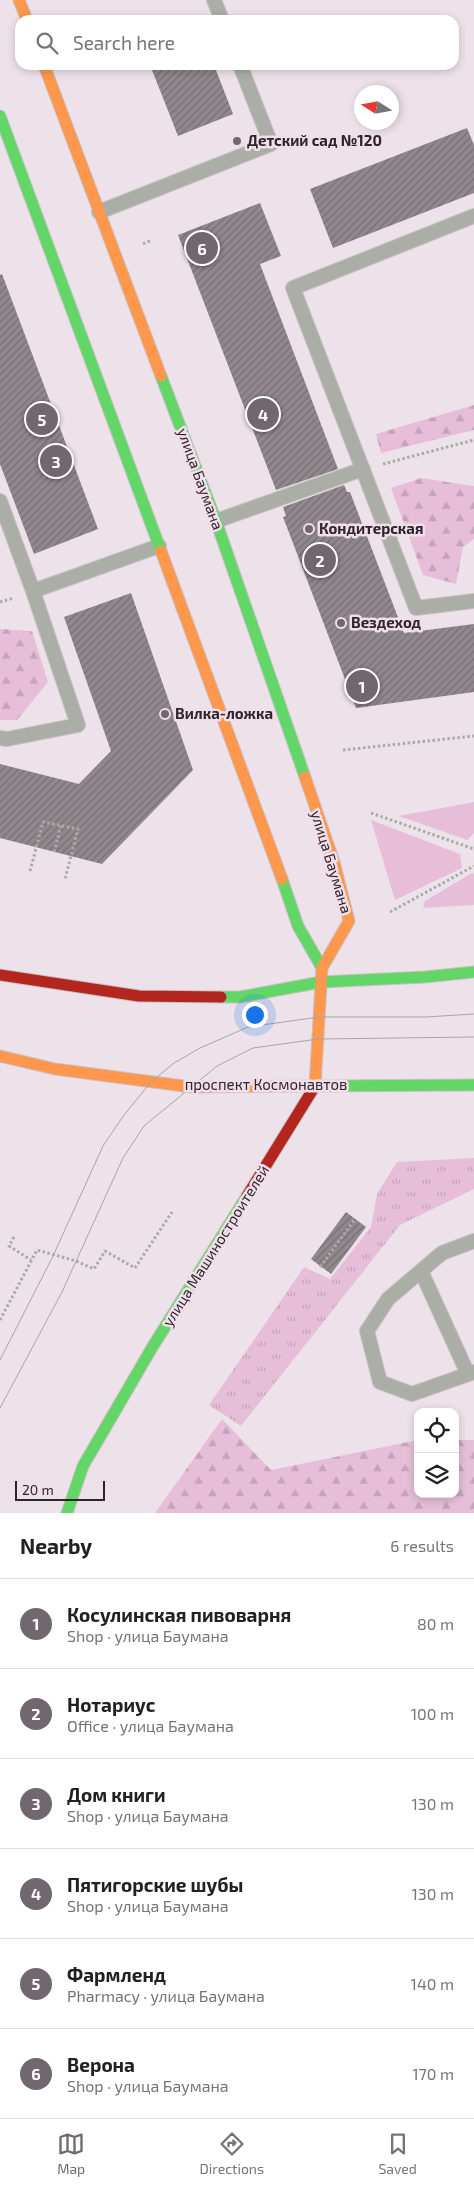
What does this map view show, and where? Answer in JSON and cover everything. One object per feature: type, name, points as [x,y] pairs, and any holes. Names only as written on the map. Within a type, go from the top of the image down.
[{"type":"main road","points":[[19,0],[24,15]]},
{"type":"main road","name":"улица Баумана","points":[[46,70],[216,521],[334,862],[349,921],[322,968]]},
{"type":"main road","points":[[0,116],[298,926],[322,968]]},
{"type":"main road","name":"улица Машиностроителей","points":[[67,1513],[83,1466],[128,1389],[315,1086],[322,968]]},
{"type":"main road","points":[[0,974],[148,996],[240,997],[321,982],[474,972]]},
{"type":"main road","name":"проспект Космонавтов","points":[[0,1056],[55,1069],[191,1087],[474,1085]]},
{"type":"lane","points":[[214,0],[220,15]]},
{"type":"lane","points":[[99,212],[271,144],[242,70]]},
{"type":"lane","points":[[474,216],[293,288],[416,608],[474,600]]},
{"type":"lane","points":[[216,521],[363,469]]},
{"type":"lane","points":[[0,501],[33,591],[78,725],[7,739],[0,738]]},
{"type":"lane","points":[[33,591],[159,546]]},
{"type":"lane","points":[[422,1271],[471,1374],[412,1394],[380,1382],[367,1331],[388,1299],[442,1254],[474,1241]]},
{"type":"path","points":[[363,469],[474,440]]},
{"type":"path","points":[[343,750],[474,736]]},
{"type":"path","points":[[371,813],[474,849]]},
{"type":"path","points":[[30,871],[43,822],[78,829],[65,879]]},
{"type":"path","points":[[54,852],[61,826]]},
{"type":"path","points":[[390,912],[474,866]]},
{"type":"path","points":[[0,1320],[36,1250],[76,1261],[94,1269],[105,1250],[135,1268],[172,1212]]},
{"type":"path","points":[[320,1267],[355,1219]]},
{"type":"path","points":[[14,1237],[9,1246],[31,1260]]},
{"type":"green space","points":[[474,405],[474,430],[381,453],[376,434]]},
{"type":"green space","points":[[421,478],[474,486],[474,539],[463,547],[456,584],[423,575],[391,488]]},
{"type":"green space","points":[[0,629],[32,631],[48,682],[17,720],[0,720]]},
{"type":"green space","points":[[474,802],[474,833],[467,840],[399,816]]},
{"type":"green space","points":[[371,820],[460,854],[462,868],[395,900]]},
{"type":"green space","points":[[472,873],[474,874],[474,905],[423,908],[425,901]]},
{"type":"green space","points":[[474,1158],[474,1189],[400,1225],[241,1426],[209,1405],[304,1267],[330,1279],[371,1227],[377,1194],[397,1162]]},
{"type":"green space","points":[[222,1419],[271,1470],[414,1441],[414,1498],[459,1498],[459,1440],[474,1440],[474,1513],[155,1513]]},
{"type":"building","points":[[152,70],[216,70],[233,114],[178,136]]},
{"type":"building","points":[[467,128],[474,145],[474,193],[333,248],[310,189]]},
{"type":"building","points":[[260,203],[281,256],[260,264],[338,469],[276,490],[178,235]]},
{"type":"building","points":[[2,274],[98,529],[34,554],[0,464],[0,275]]},
{"type":"building","points":[[344,485],[347,492],[350,492],[404,633],[474,624],[474,692],[356,708],[283,517],[286,516],[283,507]]},
{"type":"building","points":[[131,593],[193,770],[102,864],[0,838],[0,764],[79,784],[111,751],[64,617]]},
{"type":"building","points":[[346,1212],[366,1227],[331,1274],[311,1259]]},
{"type":"tram line","points":[[0,1360],[53,1256],[103,1146],[124,1115],[151,1082],[174,1063],[200,1048],[248,1027],[319,1017],[426,1017],[474,1014]]},
{"type":"tram line","points":[[0,1408],[62,1292],[123,1158],[144,1126],[217,1066],[253,1048],[318,1039],[474,1037]]},
{"type":"traffic: fast","points":[[0,116],[161,551]]},
{"type":"traffic: fast","points":[[161,376],[216,521],[305,777]]},
{"type":"traffic: fast","points":[[282,879],[298,926],[322,968]]},
{"type":"traffic: fast","points":[[221,997],[240,997],[321,982],[425,977],[474,972]]},
{"type":"traffic: fast","points":[[315,1086],[474,1085]]},
{"type":"traffic: fast","points":[[67,1513],[83,1466],[153,1346],[247,1196]]},
{"type":"traffic: slow","points":[[19,0],[25,15]]},
{"type":"traffic: slow","points":[[46,70],[161,376]]},
{"type":"traffic: slow","points":[[161,551],[282,879]]},
{"type":"traffic: slow","points":[[305,777],[334,862],[349,921],[322,968],[315,1086]]},
{"type":"traffic: slow","points":[[0,1056],[55,1069],[191,1087],[315,1086]]},
{"type":"traffic: jam","points":[[0,975],[139,996],[221,997]]},
{"type":"traffic: jam","points":[[247,1196],[315,1086]]},
{"type":"place","name":"Детский сад №120","points":[[237,141]]},
{"type":"place","name":"Верона","points":[[202,248]]},
{"type":"place","name":"Пятигорские шубы","points":[[263,414]]},
{"type":"place","name":"Фармленд","points":[[42,419]]},
{"type":"place","name":"Дом книги","points":[[56,461]]},
{"type":"place","name":"Кондитерская","points":[[309,529]]},
{"type":"place","name":"Нотариус","points":[[320,560]]},
{"type":"place","name":"Вездеход","points":[[341,623]]},
{"type":"place","name":"Косулинская пивоварня","points":[[362,686]]},
{"type":"place","name":"Вилка-ложка","points":[[165,714]]}]
